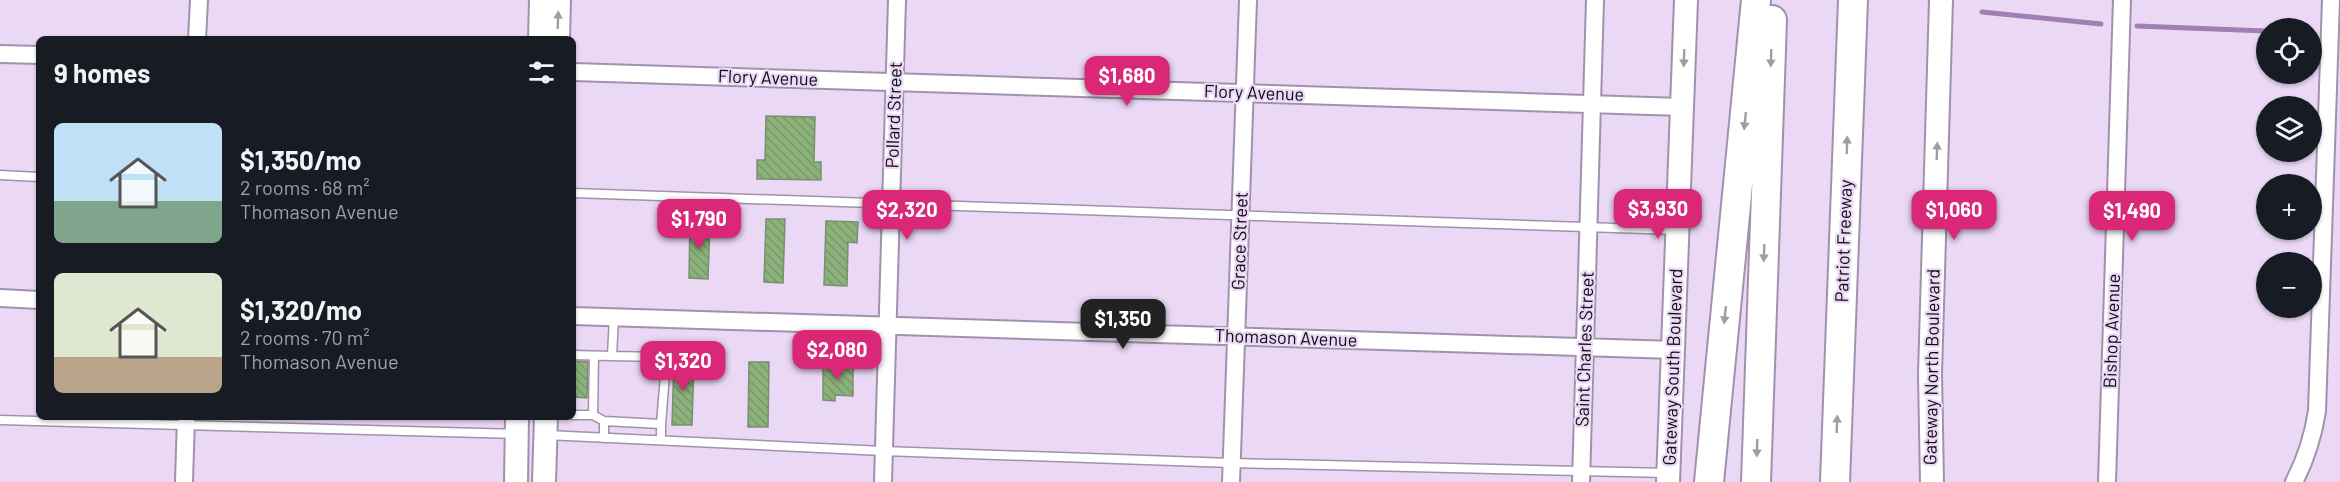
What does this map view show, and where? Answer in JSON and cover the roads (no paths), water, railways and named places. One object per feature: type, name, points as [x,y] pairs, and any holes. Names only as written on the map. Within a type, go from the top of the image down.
[{"type":"highway","points":[[1710,474],[1756,0]]},
{"type":"highway","points":[[1756,482],[1773,0]]},
{"type":"highway","name":"Patriot Freeway","points":[[1835,482],[1853,0]]},
{"type":"main road","points":[[526,36],[527,0]]},
{"type":"main road","points":[[540,36],[541,0]]},
{"type":"main road","points":[[558,36],[559,0]]},
{"type":"main road","name":"Gateway South Boulevard","points":[[1669,477],[1686,0]]},
{"type":"main road","name":"Gateway North Boulevard","points":[[1932,482],[1929,426],[1941,0]]},
{"type":"main road","points":[[516,482],[517,425]]},
{"type":"main road","points":[[544,482],[546,426]]},
{"type":"street","points":[[197,36],[198,0]]},
{"type":"street","name":"Pollard Street","points":[[883,482],[897,0]]},
{"type":"street","name":"Grace Street","points":[[1231,482],[1248,0]]},
{"type":"street","name":"Saint Charles Street","points":[[1581,477],[1595,0]]},
{"type":"street","name":"Bishop Avenue","points":[[2108,482],[2122,0]]},
{"type":"street","points":[[2294,482],[2314,434],[2317,411],[2331,0]]},
{"type":"street","points":[[0,54],[36,55]]},
{"type":"street","name":"Flory Avenue","points":[[576,72],[1682,107]]},
{"type":"street","points":[[0,298],[36,300]]},
{"type":"street","name":"Thomason Avenue","points":[[576,316],[1674,350]]},
{"type":"street","points":[[184,482],[186,421]]},
{"type":"lane","points":[[0,175],[36,177]]},
{"type":"lane","points":[[576,193],[1678,230]]},
{"type":"lane","points":[[612,356],[614,317]]},
{"type":"lane","points":[[576,355],[662,357],[666,362],[661,440]]},
{"type":"lane","points":[[593,415],[594,356]]},
{"type":"lane","points":[[576,415],[593,415],[604,421],[661,424]]},
{"type":"lane","points":[[0,420],[517,425]]},
{"type":"lane","points":[[604,421],[604,438]]},
{"type":"lane","points":[[546,426],[604,438],[883,451],[1581,477],[1669,477]]},
{"type":"waterway","points":[[1982,12],[2101,24]]},
{"type":"waterway","points":[[2137,26],[2256,31]]}]
